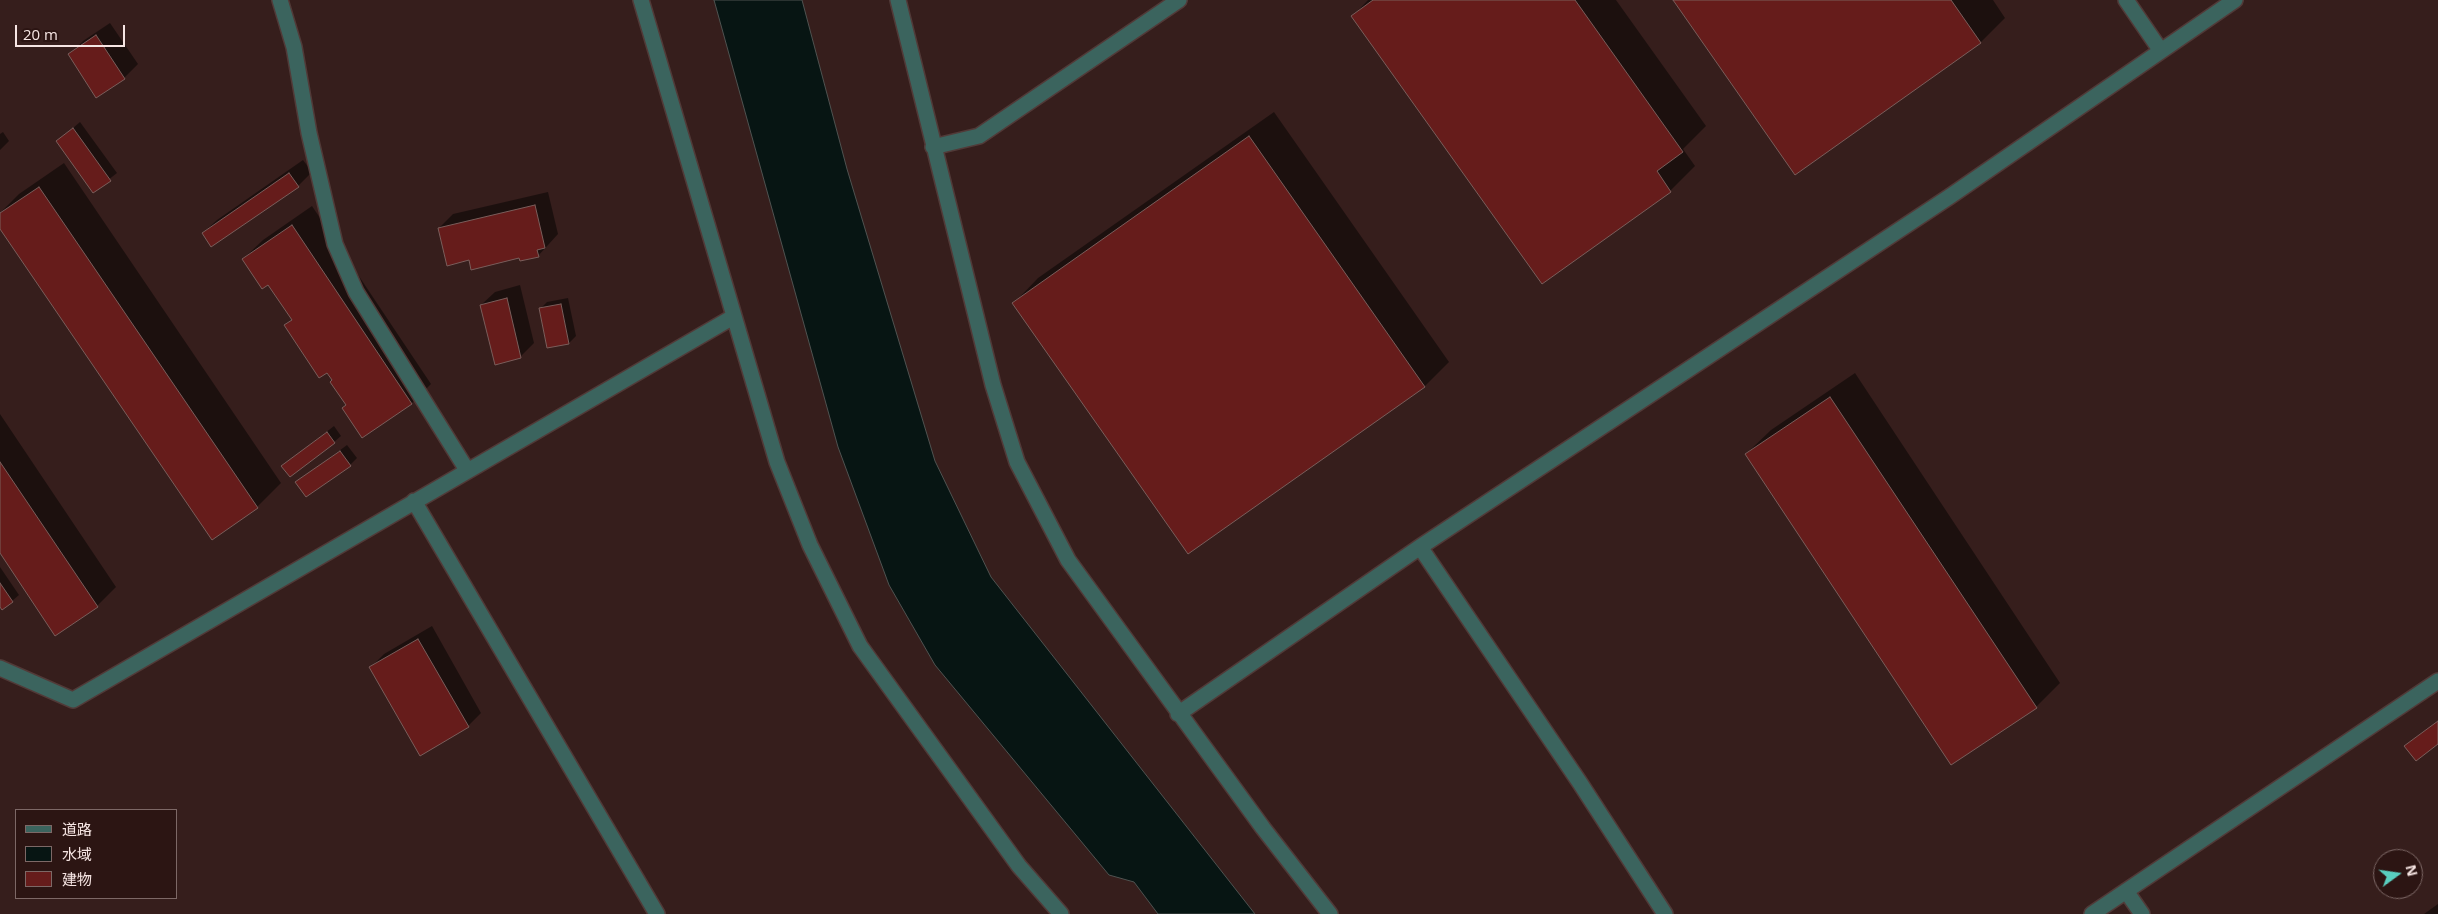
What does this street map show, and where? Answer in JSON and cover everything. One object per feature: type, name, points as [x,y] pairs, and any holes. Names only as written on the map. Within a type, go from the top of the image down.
[{"type":"lane","points":[[280,0],[294,48],[309,133],[335,244],[356,292],[467,470]]},
{"type":"lane","points":[[642,0],[733,317],[777,462],[810,545],[860,646],[1019,866],[1061,914]]},
{"type":"lane","points":[[898,0],[992,385],[1017,462],[1068,560],[1178,714],[1330,914]]},
{"type":"lane","points":[[933,147],[979,136],[1179,0]]},
{"type":"lane","points":[[2126,0],[2160,51]]},
{"type":"lane","points":[[1178,714],[1420,547],[1949,197],[2235,0]]},
{"type":"lane","points":[[0,668],[73,700],[733,317]]},
{"type":"lane","points":[[414,502],[656,914]]},
{"type":"lane","points":[[1420,547],[1580,782],[1665,914]]},
{"type":"lane","points":[[2092,914],[2438,681]]},
{"type":"lane","points":[[2126,891],[2142,914]]},
{"type":"water","points":[[714,0],[802,0],[847,169],[935,461],[991,577],[1255,914],[1158,914],[1134,882],[1109,875],[935,665],[889,585],[838,447]]},
{"type":"building","points":[[1373,0],[1575,0],[1683,152],[1657,171],[1671,192],[1542,284],[1351,16]]},
{"type":"building","points":[[1673,0],[1951,0],[1981,43],[1795,175]]},
{"type":"building","points":[[96,35],[125,79],[96,98],[68,54]]},
{"type":"building","points":[[73,128],[111,181],[93,193],[56,141]]},
{"type":"building","points":[[1249,136],[1425,387],[1188,554],[1012,303]]},
{"type":"building","points":[[289,173],[299,187],[211,247],[202,233]]},
{"type":"building","points":[[39,187],[258,508],[212,540],[0,229],[0,213]]},
{"type":"building","points":[[535,205],[545,248],[537,250],[539,257],[520,261],[519,258],[471,270],[469,260],[447,266],[438,228]]},
{"type":"building","points":[[292,225],[412,404],[362,438],[342,408],[346,405],[330,382],[332,380],[327,373],[319,378],[284,325],[292,320],[268,285],[262,289],[242,259]]},
{"type":"building","points":[[507,298],[521,358],[495,365],[480,305]]},
{"type":"building","points":[[561,304],[569,344],[547,348],[539,308]]},
{"type":"building","points":[[1830,397],[2037,708],[1951,765],[1745,454]]},
{"type":"building","points":[[327,432],[335,443],[290,477],[281,466]]},
{"type":"building","points":[[340,451],[351,466],[306,497],[295,482]]},
{"type":"building","points":[[0,462],[98,607],[55,636],[0,553]]},
{"type":"building","points":[[0,583],[13,602],[2,610],[0,607]]},
{"type":"building","points":[[418,639],[469,727],[420,756],[369,667]]},
{"type":"building","points":[[2438,721],[2438,744],[2416,761],[2404,746]]}]
